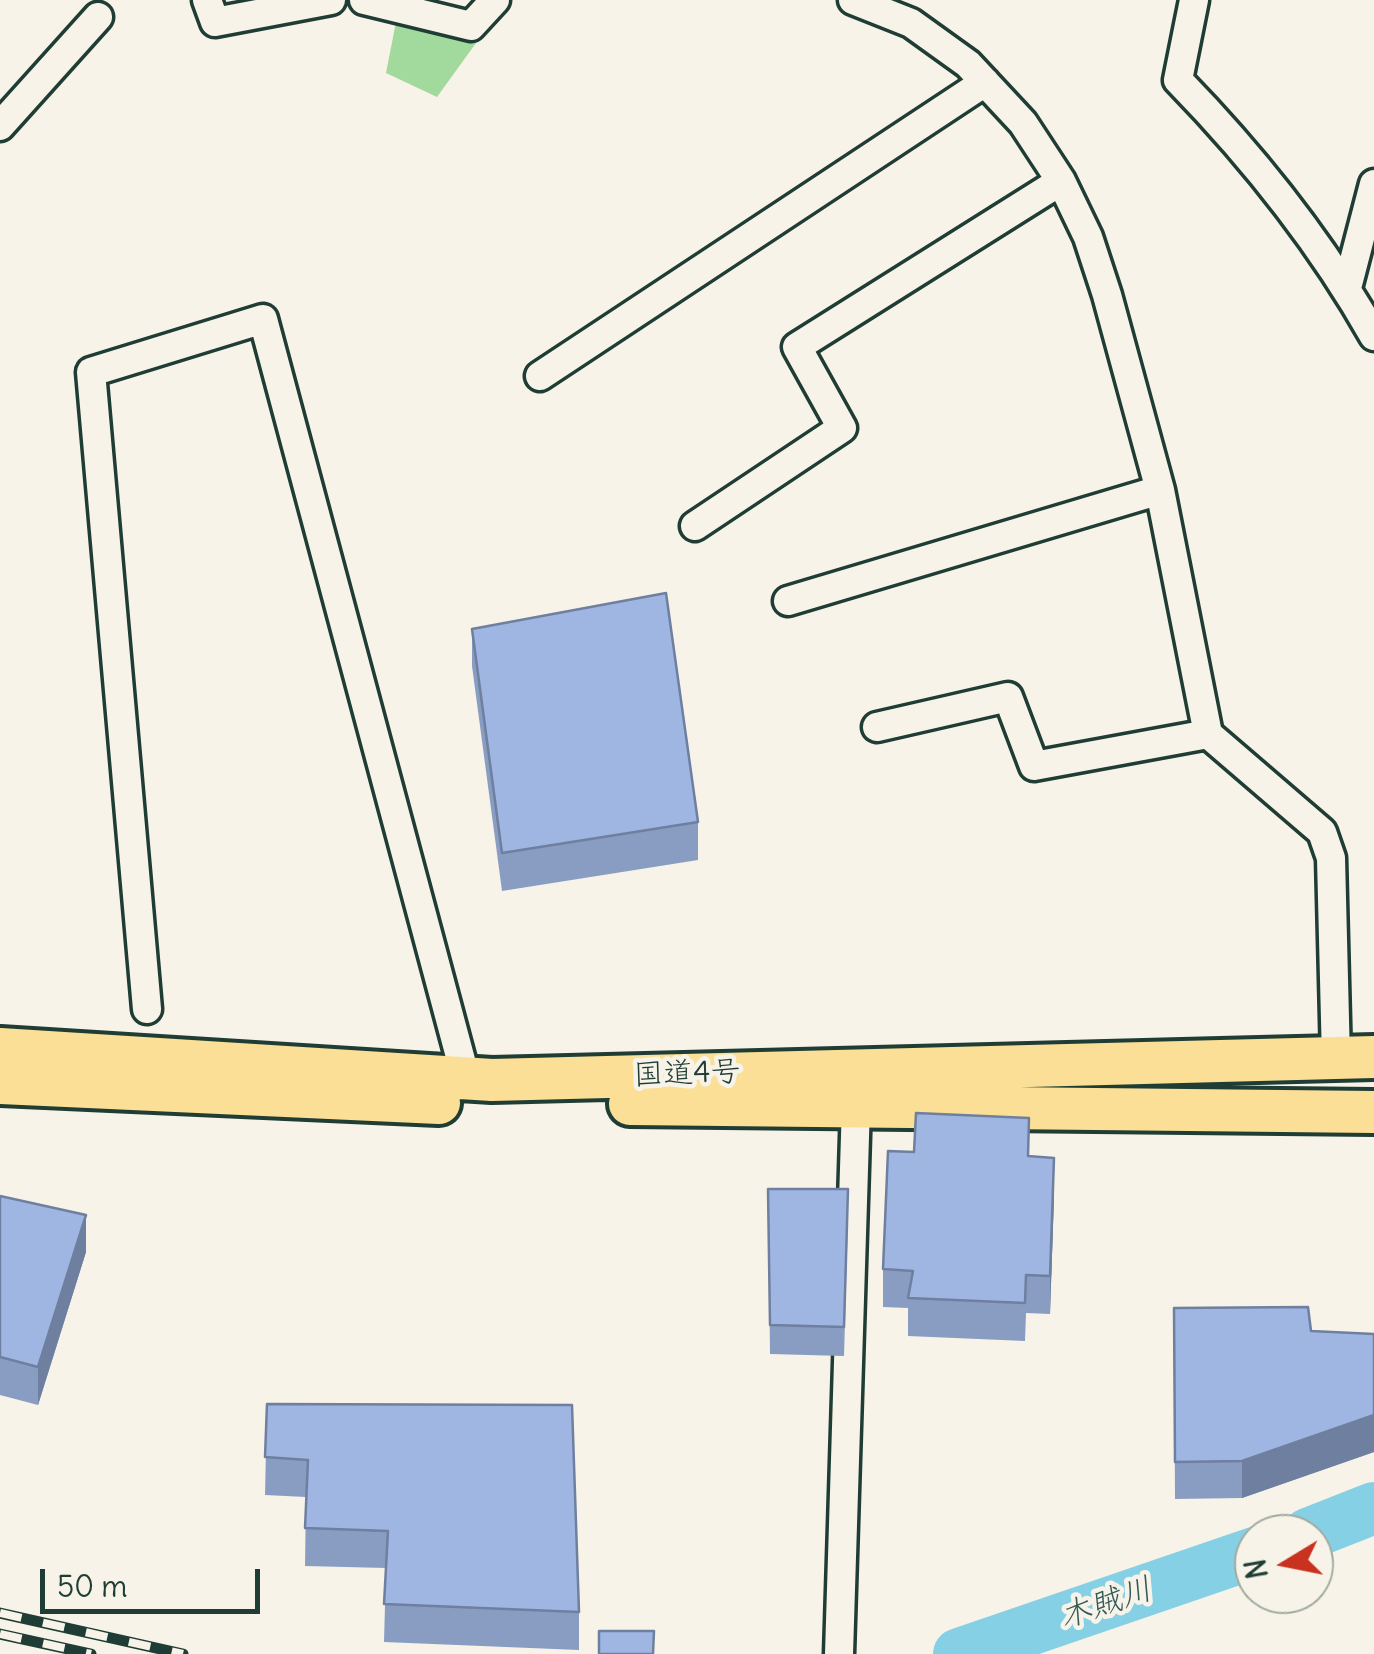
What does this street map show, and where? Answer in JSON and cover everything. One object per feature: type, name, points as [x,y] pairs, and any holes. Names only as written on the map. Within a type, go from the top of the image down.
[{"type":"highway","name":"国道4号","points":[[4,1082],[466,1079],[1355,1059]]},
{"type":"highway","name":"国道4号","points":[[4,1082],[378,1103],[856,1104],[1374,1112]]},
{"type":"street","points":[[208,0],[215,22],[332,0]]},
{"type":"street","points":[[364,0],[471,26],[495,0]]},
{"type":"street","points":[[853,0],[911,23],[968,64],[1023,123],[1061,180],[1088,237],[1160,490],[1208,734],[1322,832],[1331,858],[1355,1059]]},
{"type":"street","points":[[1194,0],[1178,80],[1239,142],[1347,288],[1374,336]]},
{"type":"street","points":[[0,126],[98,17]]},
{"type":"street","points":[[540,376],[985,82]]},
{"type":"street","points":[[695,526],[842,428],[798,346],[1061,180]]},
{"type":"street","points":[[1347,288],[1374,184]]},
{"type":"street","points":[[147,1008],[90,372],[263,319],[466,1079]]},
{"type":"street","points":[[788,601],[1160,490]]},
{"type":"street","points":[[877,727],[1008,697],[1034,766],[1208,734]]},
{"type":"street","points":[[839,1654],[856,1104]]},
{"type":"green space","points":[[396,22],[476,43],[437,97],[386,73]]},
{"type":"building","points":[[666,593],[698,822],[502,853],[472,629]]},
{"type":"building","points":[[916,1113],[1029,1118],[1028,1156],[1054,1158],[1050,1276],[1026,1275],[1025,1303],[908,1298],[913,1271],[883,1269],[888,1151],[914,1152]]},
{"type":"building","points":[[768,1189],[848,1189],[844,1327],[770,1325]]},
{"type":"building","points":[[0,1196],[86,1215],[38,1367],[0,1357]]},
{"type":"building","points":[[1308,1307],[1311,1331],[1374,1334],[1374,1415],[1242,1461],[1175,1462],[1174,1308]]},
{"type":"building","points":[[267,1404],[572,1405],[579,1612],[384,1604],[388,1531],[305,1528],[308,1460],[265,1457]]},
{"type":"building","points":[[599,1631],[654,1631],[653,1654],[599,1654]]},
{"type":"waterway","name":"木賊川","points":[[1334,1524],[1374,1508]]},
{"type":"waterway","name":"木賊川","points":[[959,1654],[1234,1560]]},
{"type":"railway","points":[[0,1613],[183,1654]]},
{"type":"railway","points":[[0,1634],[91,1654]]}]
